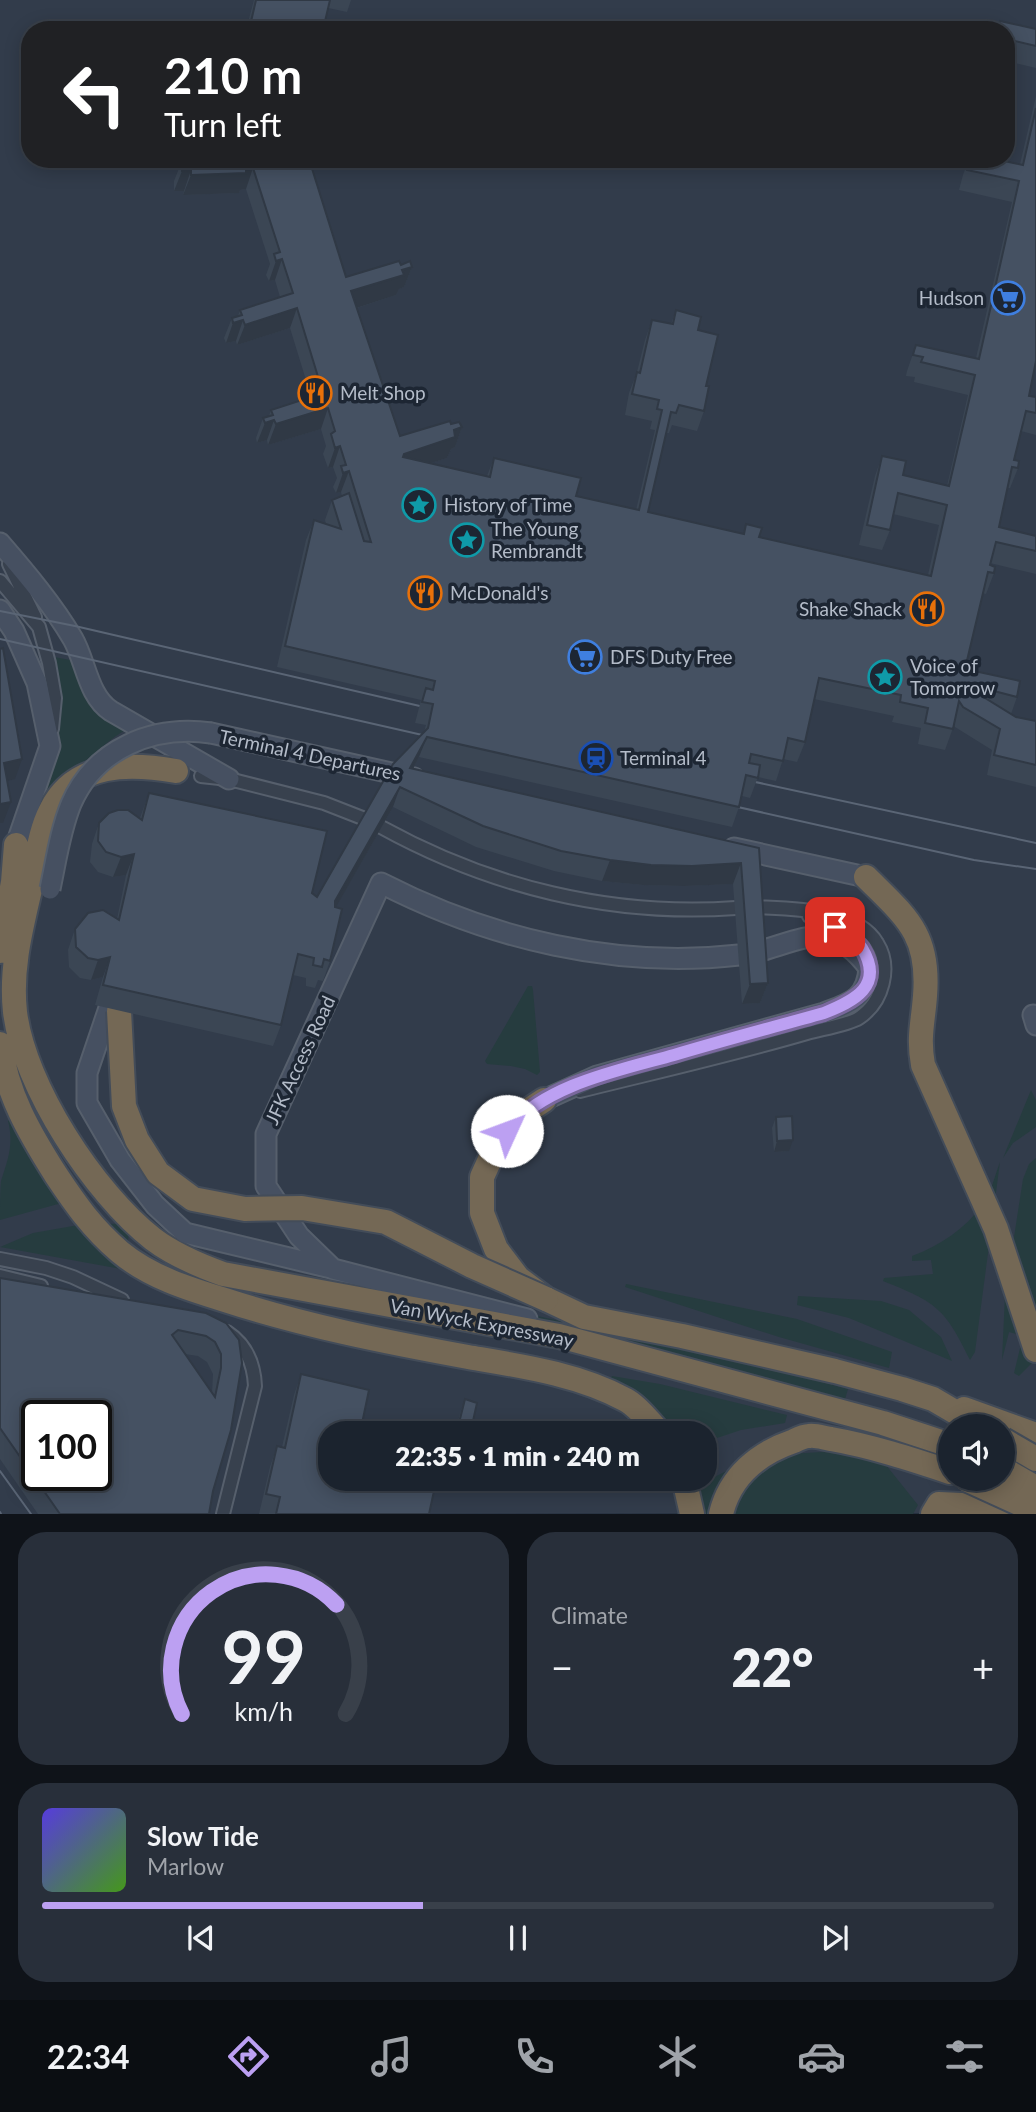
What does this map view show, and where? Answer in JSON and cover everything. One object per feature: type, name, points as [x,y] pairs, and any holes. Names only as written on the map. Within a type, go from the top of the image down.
[{"type":"highway","points":[[63,1130],[41,1093],[28,1063],[17,1023],[13,986],[18,946],[43,830],[57,799],[71,785],[90,773],[135,765],[177,771]]},
{"type":"highway","points":[[0,951],[13,882],[16,845]]},
{"type":"highway","points":[[866,877],[912,925],[921,943],[925,960],[925,995],[919,1044],[923,1065],[996,1229],[1036,1350]]},
{"type":"highway","points":[[50,889],[30,956],[26,1009],[39,1070],[63,1130]]},
{"type":"highway","points":[[114,1009],[124,1106],[137,1140],[158,1173],[194,1199],[245,1209],[302,1208],[386,1222],[472,1266],[546,1299]]},
{"type":"highway","points":[[0,1046],[6,1075],[34,1141],[85,1219],[122,1253],[160,1277],[288,1321],[537,1369],[591,1385],[629,1401],[648,1421]]},
{"type":"highway","points":[[544,1100],[517,1118],[497,1144],[482,1177],[482,1213],[496,1249],[518,1278],[546,1299]]},
{"type":"highway","name":"Van Wyck Expressway","points":[[63,1130],[106,1191],[152,1238],[194,1264],[238,1277],[559,1336],[818,1406],[938,1442]]},
{"type":"highway","name":"Van Wyck Expressway","points":[[546,1299],[584,1317],[835,1371],[933,1399],[959,1414]]},
{"type":"highway","points":[[933,1399],[1036,1437],[1003,1510],[936,1509]]},
{"type":"highway","points":[[721,1514],[732,1486],[746,1469],[763,1454],[809,1436],[907,1458],[938,1468]]},
{"type":"highway","points":[[1015,1447],[1036,1459]]},
{"type":"highway","points":[[1015,1476],[1036,1488]]},
{"type":"highway","points":[[687,1491],[692,1514]]},
{"type":"highway","points":[[993,1491],[1036,1511]]},
{"type":"street","points":[[0,545],[39,627],[55,698],[50,746],[16,845]]},
{"type":"street","points":[[0,545],[72,638],[102,704],[229,779]]},
{"type":"street","points":[[0,581],[4,601],[42,699],[50,746]]},
{"type":"street","points":[[4,601],[39,627]]},
{"type":"street","name":"Terminal 4 Departures","points":[[50,889],[64,828],[82,785],[97,767],[116,751],[157,733],[181,730],[219,734],[438,783]]},
{"type":"street","points":[[177,771],[229,779],[331,806],[365,819]]},
{"type":"street","points":[[381,827],[466,868],[554,894],[644,908],[737,908]]},
{"type":"street","points":[[714,843],[866,877]]},
{"type":"street","name":"JFK Access Road","points":[[818,1406],[765,1381],[333,1269],[299,1236],[266,1186],[266,1134],[381,883],[468,921],[559,946],[631,957],[676,959],[748,954],[816,936],[829,936],[857,951],[869,968]]},
{"type":"street","points":[[544,1100],[763,1046],[858,1019],[879,992],[885,973],[885,958],[876,940],[866,929],[836,915],[754,907]]},
{"type":"street","points":[[544,1100],[597,1076],[824,1013],[848,1004],[861,995],[868,982],[869,968],[861,946],[835,927],[799,911]]},
{"type":"street","points":[[114,1009],[87,1073],[86,1103],[120,1160],[155,1205],[185,1233],[333,1269]]},
{"type":"street","points":[[0,1259],[46,1268],[73,1277],[128,1302]]},
{"type":"street","points":[[0,1276],[50,1294],[12,1293]]},
{"type":"street","points":[[81,1294],[128,1302]]},
{"type":"street","points":[[101,1303],[128,1302]]},
{"type":"street","points":[[213,1325],[235,1337],[254,1366],[255,1386],[223,1514]]},
{"type":"shaded area","points":[[0,0],[1036,0],[1036,1513],[0,1514]]},
{"type":"green space","points":[[54,657],[76,661],[127,729],[65,776],[43,802],[57,730],[58,694]]},
{"type":"green space","points":[[528,986],[532,986],[533,990],[540,1072],[537,1075],[525,1069],[487,1064],[485,1061]]},
{"type":"green space","points":[[1031,1090],[1036,1100],[1036,1127],[1013,1143],[1003,1158]]},
{"type":"green space","points":[[12,1119],[69,1201],[0,1220],[1,1181],[10,1144],[8,1121]]},
{"type":"green space","points":[[1036,1158],[1036,1359],[1019,1376],[1014,1373],[1023,1336],[1009,1332],[1002,1360],[1005,1295],[1023,1179],[1029,1164]]},
{"type":"green space","points":[[1000,1162],[975,1352],[970,1360],[953,1329],[937,1309],[915,1295],[883,1281],[884,1278],[933,1274],[931,1260],[912,1261],[912,1256],[933,1247],[960,1229],[976,1213],[986,1200]]},
{"type":"green space","points":[[90,1223],[119,1224],[129,1234],[130,1249],[143,1273],[0,1247],[33,1233]]},
{"type":"green space","points":[[246,1250],[772,1369],[848,1389],[844,1403],[244,1257]]},
{"type":"green space","points":[[626,1284],[797,1319],[892,1352],[889,1368],[779,1337],[625,1287]]},
{"type":"green space","points":[[798,1296],[881,1301],[909,1310],[941,1337],[952,1361],[849,1318],[797,1305]]},
{"type":"green space","points":[[612,1376],[660,1384],[787,1415],[785,1423],[741,1430],[717,1438],[717,1421],[640,1421],[610,1379]]},
{"type":"green space","points":[[824,1452],[882,1460],[918,1505],[913,1514],[677,1514],[696,1491],[717,1491],[717,1476],[721,1474],[763,1459]]},
{"type":"building","points":[[256,0],[330,0],[325,21],[251,21]]},
{"type":"building","points":[[1015,24],[1036,29],[1036,46],[1015,41]]},
{"type":"building","name":"Terminal 4","points":[[1036,108],[1036,361],[1029,396],[1036,397],[1036,413],[1026,411],[1014,460],[1019,461],[1018,468],[1012,467],[999,527],[1036,536],[1036,551],[996,542],[990,565],[995,567],[994,573],[988,572],[965,669],[1020,681],[1017,697],[963,683],[961,688],[972,690],[1016,717],[1036,721],[1036,765],[994,755],[1000,729],[963,707],[959,701],[953,729],[925,723],[928,708],[900,702],[901,695],[819,678],[805,742],[788,738],[783,761],[751,754],[749,763],[760,765],[758,778],[746,775],[739,807],[427,737],[410,768],[759,848],[768,983],[750,984],[741,863],[651,865],[561,851],[483,826],[400,787],[335,901],[335,907],[342,909],[330,961],[324,959],[322,967],[313,965],[314,958],[298,954],[281,1025],[103,985],[110,957],[98,960],[88,958],[76,947],[75,929],[88,913],[103,910],[119,920],[134,854],[121,857],[106,852],[98,841],[99,823],[109,813],[128,810],[142,820],[149,793],[327,831],[312,893],[317,897],[393,764],[428,728],[433,704],[422,702],[426,688],[433,690],[435,681],[285,646],[314,520],[341,529],[332,500],[349,493],[364,541],[371,542],[349,471],[343,473],[341,466],[346,465],[340,446],[335,448],[331,434],[335,431],[328,408],[276,424],[274,420],[265,423],[263,418],[273,415],[271,410],[324,393],[322,388],[316,389],[314,381],[319,380],[297,308],[245,325],[243,320],[233,323],[232,318],[242,315],[240,310],[293,293],[282,259],[276,261],[274,254],[280,252],[253,168],[312,168],[346,277],[399,261],[401,265],[410,261],[412,267],[402,270],[404,275],[351,291],[400,436],[450,421],[451,424],[459,422],[462,427],[454,430],[455,437],[404,454],[403,457],[490,477],[494,458],[581,478],[576,496],[639,510],[662,410],[657,409],[659,400],[632,394],[637,372],[640,373],[652,320],[673,324],[676,310],[701,317],[698,330],[718,335],[706,386],[709,386],[704,411],[679,405],[676,413],[671,412],[648,512],[744,534],[746,524],[762,528],[759,537],[931,576],[947,505],[898,493],[890,530],[867,525],[882,456],[906,461],[903,475],[949,486],[975,375],[921,362],[923,357],[913,355],[916,345],[979,359],[1019,181],[967,168],[1015,168],[1015,163],[1023,165]]},
{"type":"building","name":"Terminal 4","points":[[182,168],[253,168],[246,170],[246,173],[191,175],[191,170],[182,171]]},
{"type":"building","points":[[3,648],[22,759],[4,763],[11,802],[0,804],[0,649]]},
{"type":"building","points":[[792,1116],[793,1140],[777,1141],[776,1117]]},
{"type":"building","points":[[0,1278],[206,1313],[226,1323],[239,1340],[242,1363],[231,1430],[209,1514],[60,1514],[44,1491],[112,1491],[112,1400],[21,1400],[21,1458],[0,1428]],"holes":[[[178,1330],[206,1336],[215,1342],[221,1354],[215,1397],[172,1335]]]},
{"type":"building","points":[[301,1374],[369,1390],[363,1421],[318,1421],[318,1491],[434,1491],[429,1514],[276,1514],[280,1497],[266,1494],[277,1446],[285,1448]]},
{"type":"building","points":[[465,1399],[477,1403],[473,1421],[460,1421]]},
{"type":"tram line","points":[[0,611],[437,710]]},
{"type":"tram line","points":[[0,639],[440,739]]},
{"type":"tram line","points":[[737,778],[1036,843]]},
{"type":"tram line","points":[[720,803],[974,860],[1036,869]]},
{"type":"tram line","points":[[0,1471],[31,1514]]},
{"type":"place","name":"Hudson","points":[[1008,298]]},
{"type":"place","name":"Melt Shop","points":[[315,393]]},
{"type":"place","name":"History of Time","points":[[419,505]]},
{"type":"place","name":"The Young Rembrandt","points":[[467,540]]},
{"type":"place","name":"McDonald's","points":[[425,593]]},
{"type":"place","name":"Shake Shack","points":[[927,609]]},
{"type":"place","name":"DFS Duty Free","points":[[585,657]]},
{"type":"place","name":"Voice of Tomorrow","points":[[885,677]]},
{"type":"place","name":"Terminal 4","points":[[596,758]]},
{"type":"route","points":[[507,1131],[517,1118],[544,1100],[597,1076],[848,1004],[861,995],[868,982],[869,968],[861,946],[835,927]]}]
